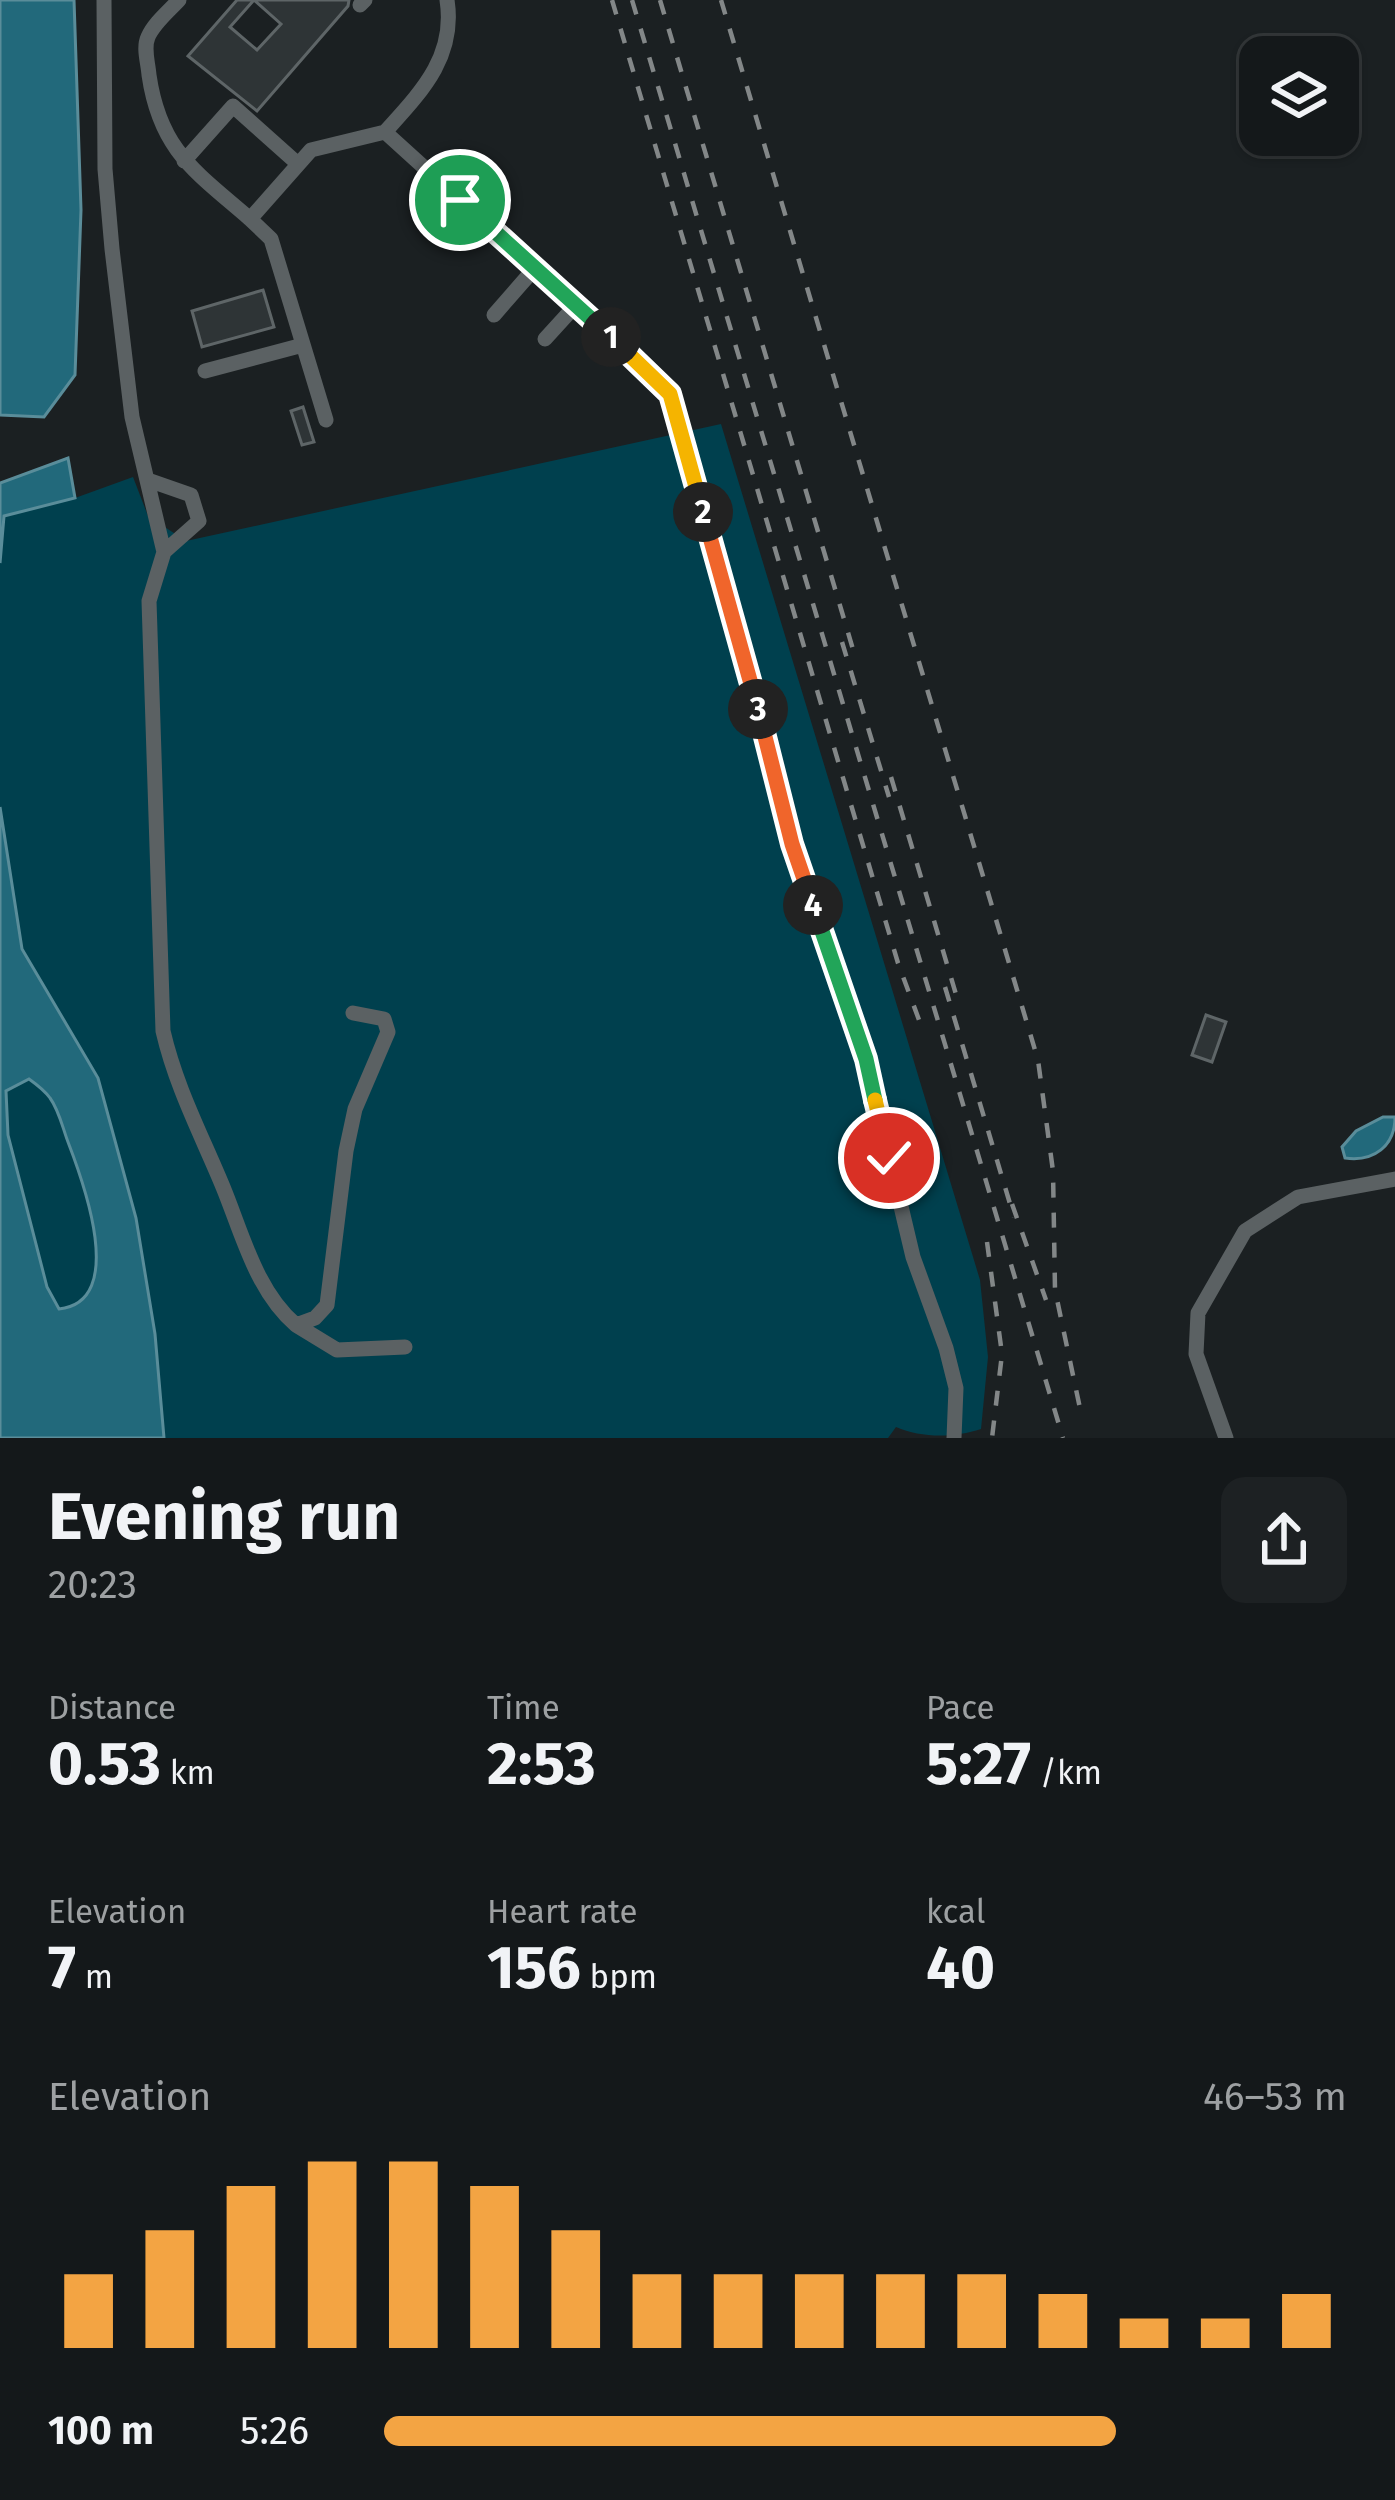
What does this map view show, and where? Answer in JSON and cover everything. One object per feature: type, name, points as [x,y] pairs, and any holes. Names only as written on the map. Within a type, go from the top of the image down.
[{"type":"lane","points":[[104,0],[105,169],[112,249],[132,417],[164,553],[149,601],[163,1031],[175,1080],[278,1310],[337,1350],[405,1347]]},
{"type":"lane","points":[[178,0],[150,32],[146,44],[151,85],[168,142],[271,239],[326,420]]},
{"type":"lane","points":[[250,219],[311,150],[385,132],[426,86],[444,56],[450,28],[447,0]]},
{"type":"lane","points":[[184,161],[233,106],[298,164]]},
{"type":"lane","points":[[385,132],[670,394],[792,844],[866,1059],[913,1257],[946,1348],[956,1388],[954,1438]]},
{"type":"lane","points":[[494,315],[535,268]]},
{"type":"lane","points":[[545,339],[576,305]]},
{"type":"lane","points":[[205,371],[303,345]]},
{"type":"lane","points":[[148,480],[191,495],[199,521],[164,553]]},
{"type":"lane","points":[[296,1324],[315,1318],[327,1304],[355,1109],[388,1032],[383,1019],[353,1013]]},
{"type":"lane","points":[[1226,1438],[1196,1354],[1198,1313],[1245,1231],[1298,1197],[1395,1179]]},
{"type":"shaded area","points":[[0,0],[74,0],[81,210],[75,375],[44,417],[0,415]]},
{"type":"shaded area","points":[[721,424],[980,1280],[988,1357],[981,1429],[938,1435],[896,1427],[888,1438],[164,1438],[155,1334],[136,1219],[98,1078],[22,949],[0,807],[4,516],[133,477],[148,516],[186,541]]},
{"type":"shaded area","points":[[68,458],[75,498],[4,516],[0,563],[0,483]]},
{"type":"shaded area","points":[[0,807],[22,949],[98,1078],[136,1218],[155,1334],[164,1438],[0,1438]],"holes":[[[29,1079],[48,1095],[58,1114],[83,1184],[95,1238],[92,1285],[80,1301],[59,1309],[47,1287],[8,1135],[6,1091]]]},
{"type":"shaded area","points":[[29,1078],[48,1095],[58,1114],[83,1184],[95,1237],[92,1285],[80,1301],[60,1309],[47,1287],[8,1135],[6,1091]]},
{"type":"shaded area","points":[[1383,1117],[1395,1117],[1387,1144],[1365,1157],[1345,1158],[1342,1147],[1356,1131]]},
{"type":"building","points":[[237,0],[254,0],[349,0],[257,111],[188,56]],"holes":[[[254,0],[281,24],[257,50],[230,27]]]},
{"type":"building","points":[[263,290],[274,327],[202,347],[192,311]]},
{"type":"building","points":[[303,407],[314,442],[302,445],[291,411]]},
{"type":"building","points":[[1206,1015],[1226,1022],[1212,1062],[1192,1055]]},
{"type":"railway","points":[[612,0],[898,963],[922,1028]]},
{"type":"railway","points":[[632,0],[1063,1438]]},
{"type":"railway","points":[[660,0],[855,656]]},
{"type":"railway","points":[[721,0],[1038,1060],[1053,1171],[1055,1290],[1081,1413]]},
{"type":"railway","points":[[842,642],[889,797]]},
{"type":"railway","points":[[891,777],[958,1001]]},
{"type":"railway","points":[[945,987],[1014,1217]]},
{"type":"railway","points":[[1012,1204],[1046,1300]]},
{"type":"railway","points":[[987,1242],[1002,1354],[992,1438]]},
{"type":"route","points":[[460,200],[670,394],[792,844],[866,1059],[889,1158]]}]
